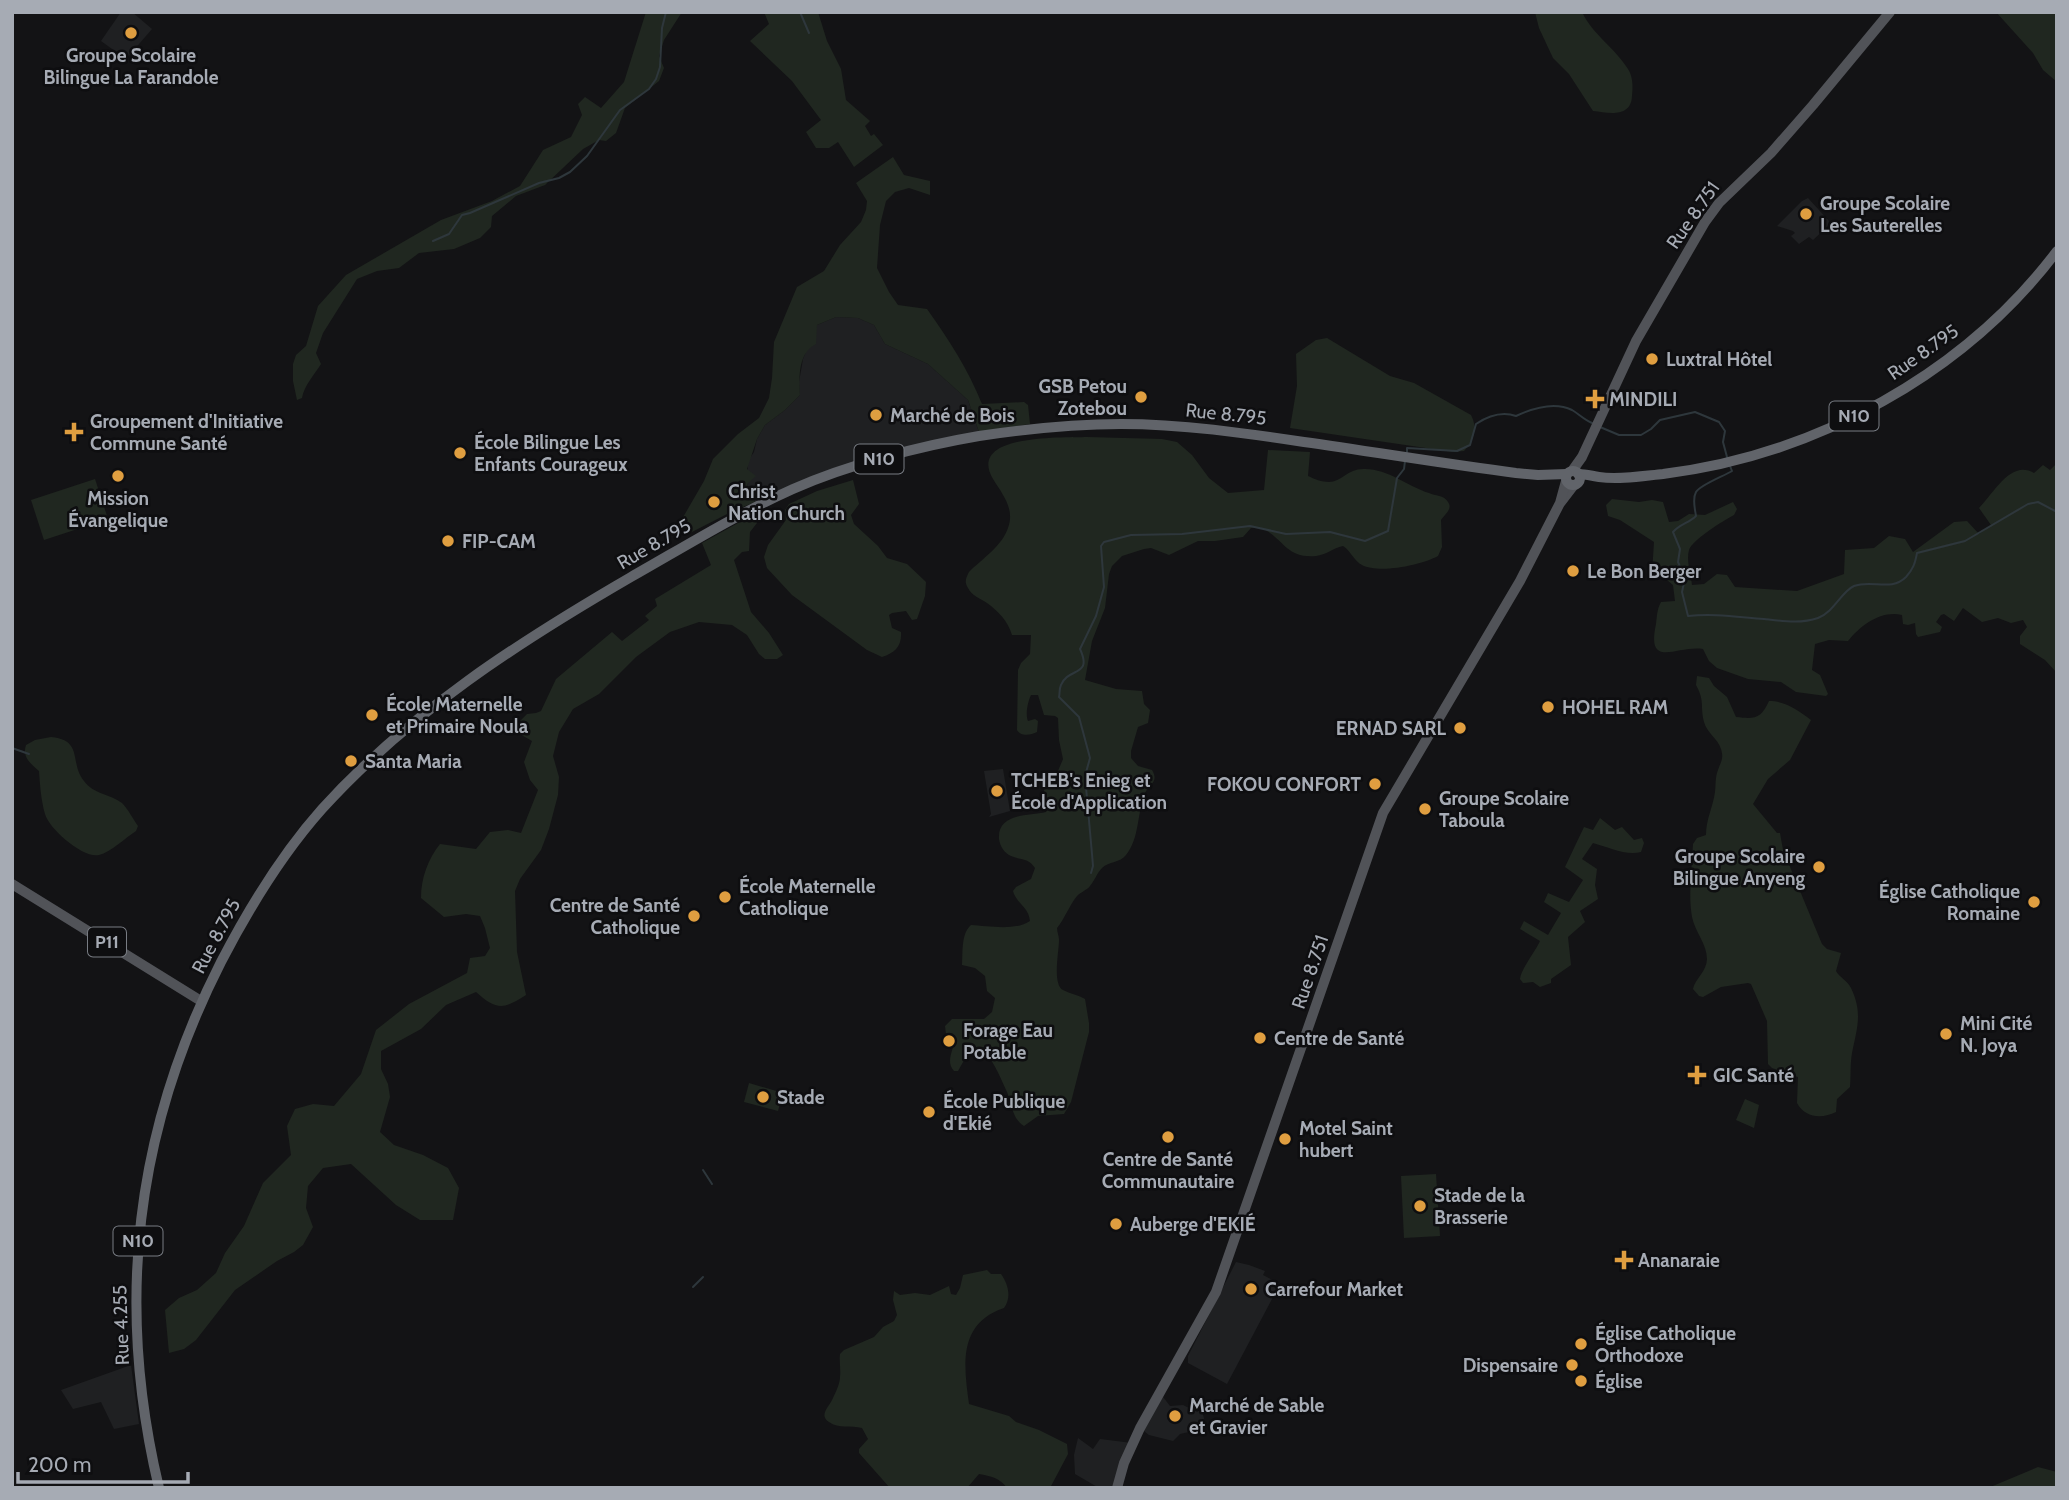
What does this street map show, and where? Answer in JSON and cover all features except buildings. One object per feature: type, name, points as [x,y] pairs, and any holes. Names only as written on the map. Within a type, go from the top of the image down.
[{"type":"highway","name":"Rue 8.795","points":[[201,1001],[252,904],[301,835],[321,810],[362,769],[425,712],[507,654],[603,594],[724,524],[815,480],[892,455],[972,438],[1074,425],[1120,424],[1238,432],[1483,469],[1573,478],[1633,477],[1695,469],[1774,449],[1839,424],[1900,391],[1954,354],[2010,304],[2057,251]]},
{"type":"highway","name":"Rue 4.255","points":[[159,1488],[145,1421],[140,1374],[136,1270],[138,1232],[156,1130],[174,1070],[201,1001]]},
{"type":"main road","name":"Rue 8.751","points":[[1117,1488],[1136,1435],[1216,1292],[1383,813],[1493,630],[1573,478],[1636,341],[1705,222],[1719,203],[1771,153],[1890,12]]},
{"type":"main road","name":"P11","points":[[12,884],[201,1001]]},
{"type":"shaded area","name":"Groupe Scolaire Bilingue La Farandole","points":[[121,12],[132,12],[152,29],[126,59],[101,41]]},
{"type":"shaded area","points":[[646,12],[682,12],[664,40],[659,56],[664,68],[659,81],[625,108],[616,133],[606,141],[599,140],[583,149],[545,185],[516,196],[492,216],[491,227],[480,238],[454,249],[419,253],[399,268],[377,271],[357,279],[323,333],[316,353],[321,364],[302,398],[297,400],[293,364],[296,355],[306,346],[318,306],[346,275],[441,220],[492,201],[520,186],[543,150],[571,137],[582,115],[578,104],[585,97],[601,108],[624,82]]},
{"type":"shaded area","points":[[764,12],[818,12],[827,41],[841,69],[846,100],[870,121],[865,126],[871,136],[874,134],[883,145],[854,167],[838,142],[829,148],[816,148],[806,132],[821,120],[792,81],[750,41],[769,24]]},
{"type":"shaded area","points":[[1535,12],[1582,12],[1592,28],[1630,72],[1632,92],[1628,108],[1618,112],[1593,111],[1569,74],[1553,58],[1539,28]]},
{"type":"shaded area","points":[[1996,12],[2057,12],[2057,82],[2043,70],[2033,53]]},
{"type":"shaded area","points":[[893,157],[904,175],[930,181],[930,195],[909,188],[895,192],[886,201],[880,225],[877,268],[889,292],[898,305],[927,309],[958,355],[982,404],[1024,402],[1028,405],[1030,424],[979,432],[968,400],[928,364],[885,344],[874,325],[858,318],[836,317],[817,325],[816,344],[806,353],[801,366],[800,395],[765,425],[757,439],[747,469],[756,476],[747,484],[755,502],[690,533],[682,519],[704,481],[713,459],[759,418],[769,398],[774,342],[797,287],[824,271],[840,245],[861,222],[867,201],[856,183]]},
{"type":"shaded area","name":"Groupe Scolaire Les Sauterelles","points":[[1808,198],[1829,221],[1828,226],[1813,240],[1809,237],[1799,244],[1791,236],[1795,233],[1793,231],[1777,226]]},
{"type":"shaded area","name":"Marché de Bois","points":[[836,317],[858,318],[874,325],[885,344],[928,364],[968,400],[979,432],[821,479],[758,508],[747,484],[748,461],[765,425],[800,395],[803,359],[817,325]]},
{"type":"shaded area","points":[[1327,338],[1390,376],[1414,383],[1471,415],[1474,429],[1472,439],[1464,451],[1453,452],[1290,428],[1297,386],[1296,354],[1316,340]]},
{"type":"shaded area","points":[[1087,437],[1162,439],[1177,442],[1192,455],[1209,478],[1228,493],[1264,490],[1268,450],[1310,452],[1308,476],[1313,478],[1329,482],[1353,471],[1372,469],[1442,497],[1450,507],[1441,520],[1442,547],[1438,556],[1400,567],[1369,568],[1357,561],[1343,546],[1316,556],[1297,554],[1258,527],[1251,528],[1243,537],[1198,541],[1169,555],[1151,548],[1144,549],[1122,556],[1112,566],[1105,608],[1092,641],[1085,680],[1116,689],[1142,691],[1144,704],[1150,710],[1148,723],[1138,727],[1131,758],[1138,766],[1152,770],[1154,780],[1145,793],[1131,848],[1124,858],[1102,868],[1089,887],[1077,896],[1057,928],[1058,981],[1063,990],[1085,999],[1089,1032],[1071,1102],[1064,1114],[1038,1116],[1024,1126],[1015,1115],[1007,1092],[986,1053],[974,1050],[967,1055],[958,1071],[954,1071],[950,1060],[954,1039],[946,1034],[945,1026],[952,1019],[984,1019],[992,1012],[995,998],[987,991],[985,976],[975,968],[962,965],[964,938],[971,925],[1010,927],[1030,921],[1013,891],[1031,879],[1035,868],[1027,861],[1004,851],[999,839],[1000,831],[1003,824],[1015,817],[1046,812],[1044,790],[1055,778],[1063,759],[1058,718],[1044,715],[1038,695],[1031,695],[1027,711],[1028,721],[1038,721],[1037,732],[1024,735],[1017,730],[1018,670],[1030,654],[1031,635],[1012,635],[1002,617],[972,593],[966,580],[969,572],[1001,541],[1010,521],[1007,502],[993,479],[988,464],[993,453],[1022,441]]},
{"type":"shaded area","points":[[2057,463],[2057,673],[2045,660],[2020,644],[2020,636],[2027,627],[2023,620],[2011,623],[1998,618],[1982,622],[1963,608],[1954,621],[1944,614],[1941,615],[1936,622],[1942,627],[1940,632],[1918,637],[1915,623],[1903,624],[1902,615],[1894,614],[1865,624],[1848,641],[1829,640],[1815,644],[1812,670],[1820,675],[1828,694],[1826,696],[1796,692],[1781,682],[1748,679],[1717,668],[1709,661],[1703,649],[1666,652],[1655,647],[1657,613],[1661,602],[1675,601],[1673,585],[1652,574],[1654,542],[1620,520],[1608,516],[1606,505],[1612,499],[1663,502],[1669,522],[1678,521],[1689,514],[1705,515],[1733,502],[1737,509],[1734,515],[1702,536],[1689,550],[1688,563],[1692,585],[1704,584],[1717,574],[1727,575],[1735,587],[1797,591],[1844,574],[1845,550],[1874,548],[1889,536],[1905,539],[1913,552],[1954,522],[1967,521],[1979,534],[1991,525],[1979,508],[2010,474],[2018,470],[2034,473],[2043,465],[2050,470]]},
{"type":"shaded area","points":[[95,479],[108,519],[44,540],[31,500]]},
{"type":"shaded area","points":[[853,480],[859,504],[851,515],[854,524],[887,558],[907,564],[926,582],[925,596],[917,619],[912,620],[906,611],[889,615],[892,628],[901,632],[901,637],[897,648],[882,657],[867,650],[792,595],[767,568],[764,557],[768,545],[786,520],[785,510],[789,504],[817,491]]},
{"type":"shaded area","points":[[756,513],[757,523],[750,532],[749,551],[742,552],[734,560],[751,612],[783,655],[777,659],[765,659],[747,635],[732,625],[699,622],[670,632],[636,657],[599,694],[573,709],[559,732],[553,756],[559,777],[558,795],[549,829],[541,850],[520,879],[515,891],[517,952],[526,995],[501,1006],[476,992],[446,1005],[421,1029],[381,1051],[381,1069],[390,1097],[380,1132],[394,1145],[423,1155],[448,1168],[459,1188],[453,1220],[420,1220],[396,1205],[351,1164],[323,1168],[308,1186],[306,1208],[313,1227],[303,1245],[235,1290],[196,1340],[184,1349],[169,1353],[165,1310],[179,1298],[197,1290],[216,1273],[225,1253],[244,1226],[263,1183],[291,1155],[287,1126],[295,1109],[313,1104],[334,1106],[361,1074],[376,1030],[409,1004],[467,973],[470,958],[485,956],[490,948],[480,916],[466,914],[444,917],[421,898],[421,891],[426,869],[440,844],[476,849],[490,832],[508,830],[521,833],[538,790],[530,780],[524,762],[532,741],[518,733],[516,725],[527,714],[541,711],[556,679],[612,632],[622,641],[649,620],[645,616],[657,606],[655,599],[711,565],[702,543]]},
{"type":"shaded area","points":[[1697,676],[1709,678],[1727,697],[1736,717],[1757,716],[1769,701],[1775,701],[1786,704],[1811,720],[1790,760],[1768,779],[1753,804],[1777,833],[1780,833],[1783,850],[1822,944],[1827,949],[1841,953],[1836,971],[1849,985],[1855,997],[1858,1020],[1851,1057],[1850,1087],[1837,1099],[1836,1112],[1831,1114],[1814,1116],[1804,1112],[1797,1103],[1798,1077],[1768,1064],[1767,1021],[1751,984],[1721,987],[1703,997],[1693,989],[1707,959],[1691,908],[1693,844],[1697,838],[1706,835],[1716,775],[1722,760],[1720,745],[1704,722],[1696,685]]},
{"type":"shaded area","points":[[51,737],[61,739],[72,747],[84,781],[92,789],[122,803],[138,826],[136,831],[104,853],[93,855],[76,848],[53,827],[45,814],[39,771],[28,760],[25,749],[26,745],[35,740]]},
{"type":"shaded area","name":"TCHEB's Enieg et École d'Application","points":[[1003,769],[1010,811],[989,817],[991,814],[984,771]]},
{"type":"shaded area","points":[[1600,818],[1615,830],[1622,827],[1634,840],[1642,838],[1644,843],[1641,852],[1623,852],[1593,843],[1582,859],[1597,869],[1595,885],[1598,899],[1580,911],[1585,922],[1568,937],[1571,965],[1551,979],[1551,983],[1540,987],[1533,982],[1523,983],[1520,979],[1525,965],[1540,941],[1520,929],[1524,921],[1548,935],[1561,913],[1544,902],[1548,893],[1569,902],[1583,880],[1565,867],[1584,827],[1593,830]]},
{"type":"shaded area","name":"Stade","points":[[749,1083],[783,1093],[778,1111],[744,1102]]},
{"type":"shaded area","points":[[1745,1099],[1759,1105],[1754,1128],[1736,1120]]},
{"type":"shaded area","name":"Stade de la Brasserie","points":[[1436,1174],[1440,1236],[1404,1238],[1401,1176]]},
{"type":"shaded area","points":[[1236,1262],[1265,1271],[1263,1275],[1280,1284],[1227,1384],[1188,1363],[1188,1356]]},
{"type":"shaded area","points":[[987,1270],[991,1274],[1001,1274],[1007,1286],[1008,1299],[1004,1308],[978,1324],[971,1335],[965,1361],[969,1404],[1009,1416],[1016,1422],[1067,1444],[1068,1454],[1050,1488],[1007,1488],[995,1478],[979,1474],[967,1488],[890,1488],[859,1453],[859,1449],[868,1439],[862,1428],[837,1425],[826,1419],[826,1410],[839,1382],[840,1354],[874,1337],[883,1327],[894,1321],[897,1315],[893,1300],[894,1291],[900,1295],[930,1295],[949,1286],[951,1294],[956,1295],[963,1275]]},
{"type":"shaded area","points":[[131,1365],[139,1424],[114,1429],[101,1402],[73,1409],[61,1390]]},
{"type":"shaded area","name":"Marché de Sable et Gravier","points":[[1160,1393],[1170,1406],[1183,1405],[1202,1411],[1205,1422],[1202,1429],[1180,1434],[1173,1441],[1149,1435],[1140,1428]]},
{"type":"shaded area","name":"Marché de Sable et Gravier","points":[[1078,1438],[1093,1449],[1100,1439],[1132,1443],[1117,1488],[1099,1488],[1075,1474],[1074,1455]]},
{"type":"shaded area","points":[[2038,1467],[2057,1472],[2057,1488],[1988,1488]]},
{"type":"waterway","points":[[433,241],[449,234],[462,215],[539,183],[559,178],[587,156],[620,110],[649,89],[656,79],[660,67],[662,28],[666,12]]},
{"type":"waterway","points":[[800,12],[809,33]]},
{"type":"waterway","points":[[1407,452],[1407,448],[1457,451],[1470,445],[1476,424],[1485,419],[1500,414],[1516,416],[1544,407],[1565,407],[1592,423]]},
{"type":"waterway","points":[[1600,427],[1619,435],[1641,435],[1660,420],[1695,412],[1719,422],[1725,431],[1723,442],[1727,457]]},
{"type":"waterway","points":[[1091,873],[1093,866],[1085,776],[1090,758],[1079,717],[1059,697],[1064,679],[1084,664],[1080,649],[1096,616],[1104,587],[1101,546],[1104,542],[1131,535],[1182,534],[1250,526],[1286,534],[1330,532],[1365,541],[1388,531],[1397,478],[1404,469],[1405,461]]},
{"type":"waterway","points":[[1730,466],[1732,471],[1698,489],[1694,501],[1696,516],[1673,532],[1680,549],[1678,562],[1685,578],[1682,592],[1688,616],[1716,615],[1791,622],[1812,620],[1829,611],[1854,586],[1894,584],[1906,577],[1912,569],[1917,553],[1965,541],[2028,504],[2038,502],[2057,512]]},
{"type":"waterway","points":[[12,748],[29,754]]},
{"type":"waterway","points":[[703,1170],[712,1184]]},
{"type":"waterway","points":[[693,1287],[703,1277]]},
{"type":"place","name":"Groupe Scolaire Bilingue La Farandole","points":[[131,33]]},
{"type":"place","name":"Groupe Scolaire Les Sauterelles","points":[[1806,214]]},
{"type":"place","name":"Luxtral Hôtel","points":[[1652,359]]},
{"type":"place","name":"GSB Petou Zotebou","points":[[1141,397]]},
{"type":"place","name":"MINDILI","points":[[1595,399]]},
{"type":"place","name":"Marché de Bois","points":[[876,415]]},
{"type":"place","name":"Groupement d'Initiative Commune Santé","points":[[74,432]]},
{"type":"place","name":"École Bilingue Les Enfants Courageux","points":[[460,453]]},
{"type":"place","name":"Mission Évangelique","points":[[118,476]]},
{"type":"place","name":"Christ Nation Church","points":[[714,502]]},
{"type":"place","name":"FIP-CAM","points":[[448,541]]},
{"type":"place","name":"Le Bon Berger","points":[[1573,571]]},
{"type":"place","name":"HOHEL RAM","points":[[1548,707]]},
{"type":"place","name":"École Maternelle et Primaire Noula","points":[[372,715]]},
{"type":"place","name":"ERNAD SARL","points":[[1460,728]]},
{"type":"place","name":"Santa Maria","points":[[351,761]]},
{"type":"place","name":"FOKOU CONFORT","points":[[1375,784]]},
{"type":"place","name":"TCHEB's Enieg et École d'Application","points":[[997,791]]},
{"type":"place","name":"Groupe Scolaire Taboula","points":[[1425,809]]},
{"type":"place","name":"Groupe Scolaire Bilingue Anyeng","points":[[1819,867]]},
{"type":"place","name":"École Maternelle Catholique","points":[[725,897]]},
{"type":"place","name":"Église Catholique Romaine","points":[[2034,902]]},
{"type":"place","name":"Centre de Santé Catholique","points":[[694,916]]},
{"type":"place","name":"Mini Cité N. Joya","points":[[1946,1034]]},
{"type":"place","name":"Centre de Santé","points":[[1260,1038]]},
{"type":"place","name":"Forage Eau Potable","points":[[949,1041]]},
{"type":"place","name":"GIC Santé","points":[[1697,1075]]},
{"type":"place","name":"Stade","points":[[763,1097]]},
{"type":"place","name":"École Publique d'Ekié","points":[[929,1112]]},
{"type":"place","name":"Centre de Santé Communautaire","points":[[1168,1137]]},
{"type":"place","name":"Motel Saint hubert","points":[[1285,1139]]},
{"type":"place","name":"Stade de la Brasserie","points":[[1420,1206]]},
{"type":"place","name":"Auberge d'EKIÉ","points":[[1116,1224]]},
{"type":"place","name":"Ananaraie","points":[[1624,1260]]},
{"type":"place","name":"Carrefour Market","points":[[1251,1289]]},
{"type":"place","name":"Église Catholique Orthodoxe","points":[[1581,1344]]},
{"type":"place","name":"Dispensaire","points":[[1572,1365]]},
{"type":"place","name":"Église","points":[[1581,1381]]},
{"type":"place","name":"Marché de Sable et Gravier","points":[[1175,1416]]}]
